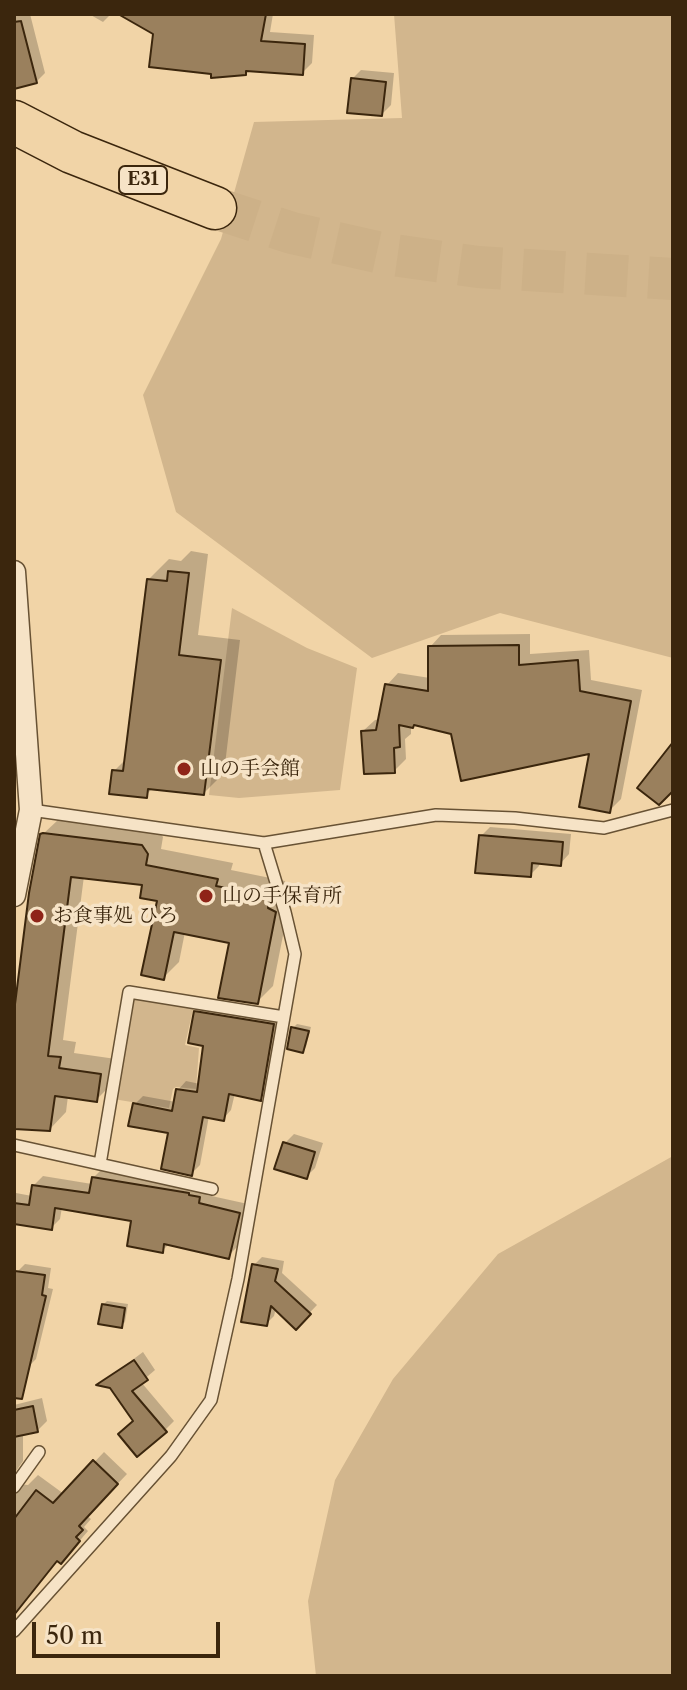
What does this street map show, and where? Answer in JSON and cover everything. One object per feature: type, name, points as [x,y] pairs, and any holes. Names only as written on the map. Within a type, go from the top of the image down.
[{"type":"highway","name":"E31","points":[[14,122],[72,152],[215,208]]},
{"type":"street","points":[[14,572],[23,810],[14,895]]},
{"type":"lane","points":[[23,810],[264,843],[436,815],[515,818],[604,828],[673,810]]},
{"type":"lane","points":[[14,1631],[171,1456],[211,1400],[238,1279],[295,954],[264,843]]},
{"type":"lane","points":[[100,1164],[129,992],[284,1017]]},
{"type":"lane","points":[[14,1145],[212,1189]]},
{"type":"lane","points":[[14,1487],[39,1452]]},
{"type":"shaded area","points":[[394,14],[673,14],[673,658],[500,613],[372,658],[176,512],[143,395],[221,239],[254,122],[402,118]]},
{"type":"shaded area","points":[[232,608],[307,648],[357,668],[340,790],[239,798],[209,795]]},
{"type":"shaded area","points":[[131,996],[194,1005],[185,1045],[199,1048],[196,1089],[173,1089],[169,1108],[113,1099]]},
{"type":"shaded area","points":[[673,1156],[673,1676],[316,1676],[308,1601],[335,1480],[393,1379],[498,1254]]},
{"type":"building","points":[[118,14],[266,14],[261,41],[305,44],[303,75],[246,71],[246,75],[211,78],[211,74],[149,67],[153,34]]},
{"type":"building","points":[[21,21],[37,83],[14,89],[14,22]]},
{"type":"building","points":[[351,78],[386,82],[382,116],[347,113]]},
{"type":"building","points":[[168,571],[189,573],[179,655],[221,660],[204,795],[148,789],[147,798],[109,794],[112,770],[123,771],[147,579],[167,581]]},
{"type":"building","points":[[519,645],[519,665],[578,660],[580,691],[631,701],[610,813],[579,807],[589,754],[461,781],[451,734],[414,725],[413,728],[399,725],[400,747],[394,748],[395,773],[364,774],[361,731],[376,730],[385,684],[428,691],[428,646]]},
{"type":"building","points":[[673,742],[673,791],[659,805],[637,788]]},
{"type":"building","points":[[40,834],[142,845],[148,854],[146,865],[218,879],[216,886],[270,896],[268,908],[276,912],[258,1004],[218,998],[229,943],[174,932],[164,980],[141,975],[157,901],[140,898],[142,885],[71,877],[48,1056],[61,1057],[59,1068],[101,1074],[97,1102],[55,1096],[50,1131],[14,1129],[14,1012],[29,893]]},
{"type":"building","points":[[479,835],[563,842],[561,866],[532,863],[531,877],[475,873]]},
{"type":"building","points":[[194,1011],[274,1024],[261,1101],[229,1094],[224,1121],[203,1117],[192,1176],[161,1169],[168,1133],[128,1126],[133,1103],[172,1111],[176,1089],[197,1092],[203,1046],[188,1043]]},
{"type":"building","points":[[291,1027],[309,1031],[303,1053],[287,1049]]},
{"type":"building","points":[[283,1142],[315,1152],[307,1179],[274,1169]]},
{"type":"building","points":[[92,1177],[189,1193],[200,1197],[199,1203],[240,1213],[229,1259],[164,1244],[163,1253],[127,1246],[131,1221],[55,1208],[52,1230],[14,1224],[14,1203],[29,1205],[32,1185],[89,1193]]},
{"type":"building","points":[[252,1264],[278,1269],[275,1281],[311,1314],[296,1330],[271,1306],[267,1326],[241,1322]]},
{"type":"building","points":[[15,1271],[45,1275],[42,1295],[46,1296],[22,1399],[14,1398]]},
{"type":"building","points":[[102,1304],[125,1308],[122,1328],[98,1324]]},
{"type":"building","points":[[134,1360],[148,1380],[132,1391],[167,1432],[137,1457],[118,1434],[133,1421],[110,1388],[96,1385]]},
{"type":"building","points":[[33,1406],[38,1432],[14,1437],[14,1410]]},
{"type":"building","points":[[93,1460],[118,1484],[79,1526],[83,1530],[76,1537],[80,1541],[61,1564],[57,1561],[14,1615],[14,1519],[36,1490],[53,1503]]},
{"type":"tunnel","points":[[215,208],[292,233],[386,254],[478,267],[673,279]]},
{"type":"place","name":"山の手会館","points":[[184,769]]},
{"type":"place","name":"山の手保育所","points":[[206,896]]},
{"type":"place","name":"お食事処 ひろ","points":[[37,916]]}]
